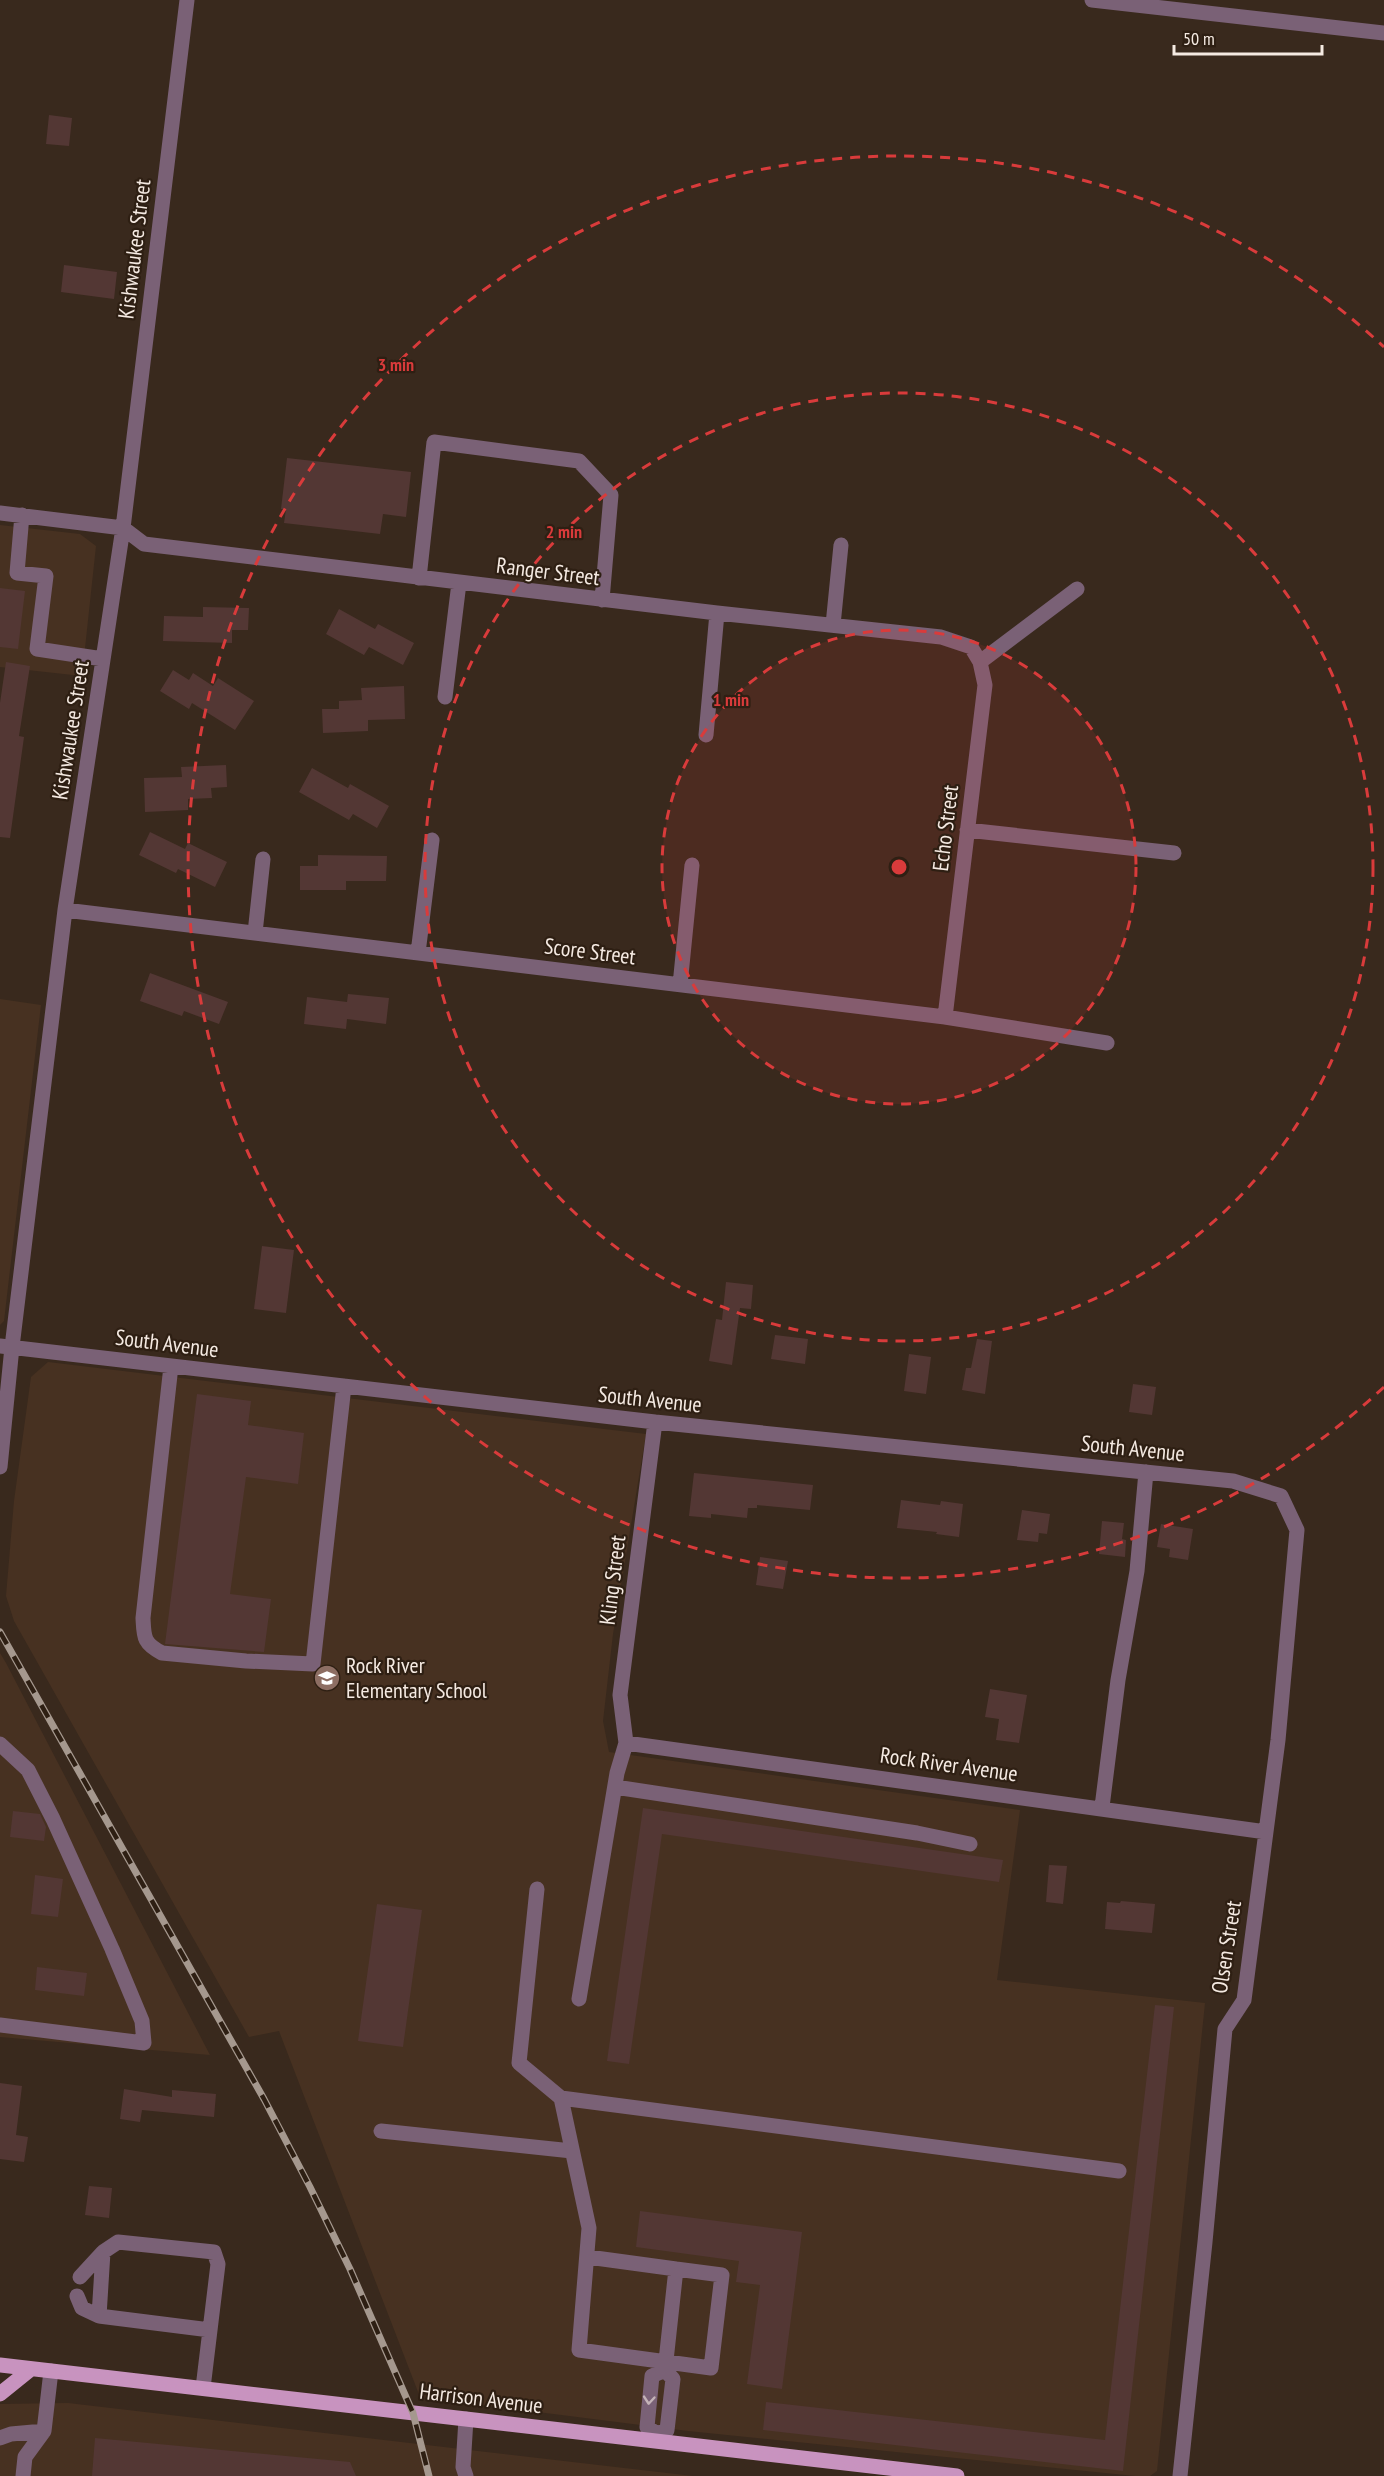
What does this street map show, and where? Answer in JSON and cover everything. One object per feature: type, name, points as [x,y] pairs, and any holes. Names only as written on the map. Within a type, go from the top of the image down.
[{"type":"main road","name":"Harrison Avenue","points":[[0,2365],[466,2419],[656,2437],[957,2476]]},
{"type":"main road","points":[[0,2394],[31,2369]]},
{"type":"street","name":"Kishwaukee Street","points":[[0,1467],[6,1347],[65,910],[123,528],[187,0]]},
{"type":"street","points":[[1092,0],[1204,6],[1384,33]]},
{"type":"street","points":[[419,578],[434,442],[579,461],[611,495],[602,600]]},
{"type":"street","points":[[0,513],[123,528]]},
{"type":"street","points":[[22,516],[17,573],[46,576],[37,649],[103,659]]},
{"type":"street","name":"Ranger Street","points":[[123,528],[144,544],[602,600],[941,637],[971,647]]},
{"type":"street","points":[[834,625],[842,544]]},
{"type":"street","points":[[445,697],[459,583]]},
{"type":"street","points":[[980,662],[1077,589]]},
{"type":"street","points":[[706,735],[717,613]]},
{"type":"street","name":"Echo Street","points":[[945,1017],[985,685],[980,662],[971,647]]},
{"type":"street","points":[[968,830],[1174,853]]},
{"type":"street","points":[[418,953],[432,840]]},
{"type":"street","points":[[255,933],[263,859]]},
{"type":"street","points":[[680,985],[692,865]]},
{"type":"street","name":"Score Street","points":[[65,910],[945,1017],[1107,1043]]},
{"type":"street","name":"South Avenue","points":[[6,1347],[655,1422],[1233,1481],[1281,1496]]},
{"type":"street","points":[[171,1366],[143,1618],[144,1640],[153,1649],[162,1653],[246,1661],[313,1664],[344,1386]]},
{"type":"street","name":"Kling Street","points":[[626,1743],[620,1695],[655,1422]]},
{"type":"street","points":[[1102,1807],[1118,1680],[1137,1571],[1146,1472]]},
{"type":"street","name":"Olsen Street","points":[[1180,2476],[1225,2030],[1244,2000],[1278,1740],[1297,1530],[1281,1496]]},
{"type":"street","points":[[579,1999],[615,1786],[626,1743]]},
{"type":"street","name":"Rock River Avenue","points":[[626,1743],[1102,1807],[1266,1832]]},
{"type":"street","points":[[0,1744],[28,1770],[53,1819],[142,2021],[144,2043],[0,2025]]},
{"type":"street","points":[[615,1786],[917,1833],[970,1844]]},
{"type":"street","points":[[537,1889],[519,2063],[561,2098],[1119,2172]]},
{"type":"street","points":[[561,2098],[589,2228],[579,2350],[665,2366],[711,2368],[722,2275],[588,2257]]},
{"type":"street","points":[[381,2131],[572,2151]]},
{"type":"street","points":[[80,2277],[103,2252],[118,2242],[214,2252],[218,2264],[203,2388]]},
{"type":"street","points":[[99,2316],[103,2252]]},
{"type":"street","points":[[665,2366],[651,2376],[647,2427],[656,2437],[667,2430],[673,2379],[665,2366],[676,2269]]},
{"type":"street","points":[[77,2296],[82,2308],[99,2316],[210,2330]]},
{"type":"street","points":[[23,2476],[25,2457],[44,2432],[51,2371]]},
{"type":"street","points":[[466,2419],[463,2467],[466,2476]]},
{"type":"street","points":[[0,2438],[10,2434],[44,2432]]},
{"type":"shaded area","points":[[0,525],[80,534],[96,546],[82,676],[0,667]]},
{"type":"shaded area","points":[[0,999],[41,1005],[4,1321],[0,1325]]},
{"type":"shaded area","points":[[48,1362],[646,1434],[613,1634],[603,1721],[609,1752],[1020,1810],[997,1980],[1205,2003],[1157,2471],[1150,2476],[1135,2476],[688,2431],[420,2397],[279,2031],[249,2037],[14,1621],[6,1596],[14,1501],[31,1377]]},
{"type":"shaded area","points":[[0,1653],[6,1663],[210,2055],[0,2037]]},
{"type":"shaded area","points":[[68,2403],[693,2476],[0,2476],[0,2404]]},
{"type":"building","points":[[49,115],[72,118],[69,146],[46,144]]},
{"type":"building","points":[[64,265],[117,272],[114,299],[61,292]]},
{"type":"building","points":[[287,458],[411,472],[406,517],[383,514],[380,534],[284,523],[286,509],[281,509]]},
{"type":"building","points":[[0,588],[25,591],[18,649],[0,647]]},
{"type":"building","points":[[203,607],[249,608],[248,630],[232,630],[232,643],[163,641],[164,616],[203,617]]},
{"type":"building","points":[[339,609],[375,629],[378,624],[414,643],[403,665],[369,647],[364,655],[326,634]]},
{"type":"building","points":[[6,662],[30,666],[19,736],[24,737],[10,838],[0,837],[0,703]]},
{"type":"building","points":[[173,670],[189,680],[193,673],[213,686],[218,678],[254,701],[235,730],[192,703],[189,709],[160,691]]},
{"type":"building","points":[[404,686],[405,719],[368,720],[368,731],[323,733],[322,709],[339,709],[339,701],[362,700],[361,688]]},
{"type":"building","points":[[226,765],[227,787],[211,788],[212,798],[188,799],[188,810],[145,812],[144,778],[182,777],[181,767]]},
{"type":"building","points":[[312,768],[348,788],[350,784],[389,806],[377,828],[353,814],[349,820],[299,792]]},
{"type":"building","points":[[150,832],[185,849],[188,843],[227,862],[215,887],[178,869],[176,873],[139,855]]},
{"type":"building","points":[[318,855],[387,856],[386,881],[346,881],[346,890],[300,890],[300,866],[318,866]]},
{"type":"building","points":[[150,973],[228,1002],[219,1024],[184,1011],[182,1016],[140,1001]]},
{"type":"building","points":[[348,994],[389,998],[386,1024],[347,1019],[346,1029],[304,1024],[307,997],[347,1002]]},
{"type":"building","points":[[262,1246],[294,1250],[286,1313],[254,1309]]},
{"type":"building","points":[[726,1282],[753,1285],[751,1309],[740,1308],[732,1365],[709,1361],[716,1319],[722,1320]]},
{"type":"building","points":[[775,1335],[808,1339],[805,1364],[771,1359]]},
{"type":"building","points":[[977,1339],[992,1341],[985,1394],[962,1390],[966,1368],[971,1368]]},
{"type":"building","points":[[909,1354],[931,1357],[926,1394],[904,1391]]},
{"type":"building","points":[[1133,1384],[1156,1387],[1152,1415],[1129,1412]]},
{"type":"building","points":[[197,1394],[251,1401],[248,1425],[304,1433],[298,1484],[246,1477],[230,1594],[271,1599],[264,1652],[165,1644]]},
{"type":"building","points":[[694,1473],[813,1485],[810,1510],[757,1505],[757,1508],[748,1508],[747,1518],[711,1514],[711,1518],[689,1516]]},
{"type":"building","points":[[901,1500],[940,1505],[941,1501],[963,1504],[959,1537],[897,1528]]},
{"type":"building","points":[[1022,1510],[1050,1514],[1047,1534],[1039,1533],[1038,1542],[1017,1540]]},
{"type":"building","points":[[1102,1521],[1124,1523],[1122,1539],[1126,1540],[1125,1557],[1099,1554]]},
{"type":"building","points":[[1161,1524],[1193,1529],[1188,1560],[1169,1557],[1170,1549],[1157,1547]]},
{"type":"building","points":[[760,1557],[788,1561],[783,1589],[756,1585]]},
{"type":"building","points":[[990,1689],[1027,1695],[1019,1743],[996,1740],[999,1719],[985,1717]]},
{"type":"building","points":[[643,1808],[1003,1860],[999,1882],[662,1834],[629,2064],[607,2061]]},
{"type":"building","points":[[13,1811],[40,1814],[46,1827],[44,1841],[10,1837]]},
{"type":"building","points":[[1049,1865],[1067,1866],[1063,1904],[1046,1902]]},
{"type":"building","points":[[35,1875],[63,1879],[58,1917],[31,1914]]},
{"type":"building","points":[[1121,1901],[1155,1904],[1152,1933],[1105,1929],[1107,1902],[1120,1903]]},
{"type":"building","points":[[377,1904],[422,1910],[403,2047],[358,2041]]},
{"type":"building","points":[[37,1967],[87,1973],[84,1996],[35,1990]]},
{"type":"building","points":[[1155,2005],[1174,2007],[1123,2471],[763,2430],[766,2402],[1105,2440]]},
{"type":"building","points":[[0,2083],[22,2086],[16,2135],[28,2137],[24,2162],[0,2159]]},
{"type":"building","points":[[124,2089],[172,2097],[172,2090],[216,2094],[214,2117],[142,2110],[140,2122],[120,2119]]},
{"type":"building","points":[[89,2186],[112,2188],[109,2218],[85,2215]]},
{"type":"building","points":[[640,2211],[802,2232],[782,2389],[747,2384],[760,2285],[736,2282],[739,2261],[636,2247]]},
{"type":"building","points":[[95,2438],[350,2462],[356,2476],[92,2476]]},
{"type":"railway","points":[[0,1632],[264,2099],[310,2187],[350,2269],[413,2413],[429,2476]]},
{"type":"place","name":"Rock River Elementary School","points":[[327,1678]]}]
